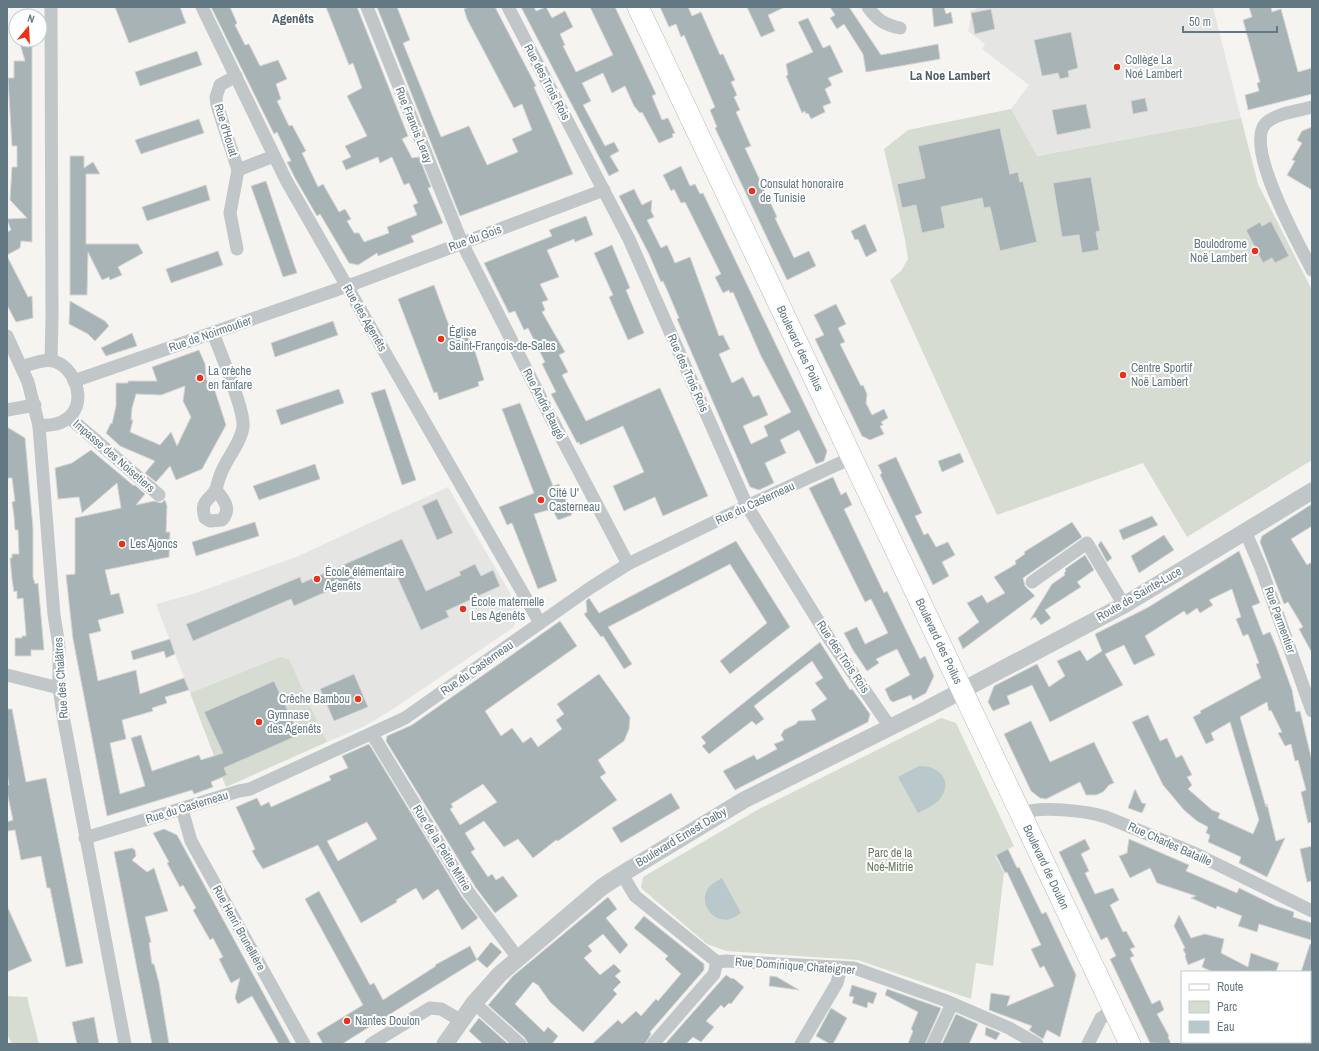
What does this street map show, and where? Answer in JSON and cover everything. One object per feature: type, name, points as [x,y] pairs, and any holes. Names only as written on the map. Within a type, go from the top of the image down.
[{"type":"main road","name":"Boulevard des Poilus","points":[[638,7],[962,690]]},
{"type":"main road","name":"Boulevard de Doulon","points":[[962,690],[1130,1044]]},
{"type":"street","points":[[51,7],[51,360]]},
{"type":"street","name":"Rue des Agenêts","points":[[202,7],[286,180],[540,622]]},
{"type":"street","name":"Rue Francis Leray","points":[[366,7],[462,243]]},
{"type":"street","name":"Rue des Trois Rois","points":[[508,7],[629,239],[747,506],[827,636],[890,727]]},
{"type":"street","points":[[868,7],[876,19],[889,26],[900,28]]},
{"type":"street","name":"Rue d'Houat","points":[[236,76],[220,85],[216,97],[238,170],[230,213],[237,249]]},
{"type":"street","points":[[1312,107],[1279,116],[1269,121],[1263,127],[1260,139],[1261,152],[1271,187],[1312,270]]},
{"type":"street","name":"Rue d'Houat","points":[[238,170],[274,156]]},
{"type":"street","name":"Rue du Gois","points":[[346,286],[604,190]]},
{"type":"street","name":"Rue André Baugé","points":[[462,243],[548,412],[628,564]]},
{"type":"street","name":"Rue de Noirmoutier","points":[[74,381],[346,286]]},
{"type":"street","points":[[213,333],[243,420],[240,436],[222,471],[216,490]]},
{"type":"street","name":"Rue des Chalâtres","points":[[7,336],[22,367],[35,405],[54,614],[59,646],[59,688],[71,765],[125,1044]]},
{"type":"street","points":[[22,367],[51,360],[65,366],[74,381],[77,393],[77,402],[76,409],[70,418],[56,424],[38,426]]},
{"type":"street","points":[[7,410],[35,405]]},
{"type":"street","name":"Impasse des Noisetiers","points":[[70,418],[159,495]]},
{"type":"street","name":"Rue du Casterneau","points":[[85,838],[239,791],[250,789],[405,718],[540,622],[628,564],[747,506],[852,458]]},
{"type":"street","name":"Route de Sainte-Luce","points":[[962,690],[1124,605],[1312,491]]},
{"type":"street","name":"Rue Parmentier","points":[[1245,531],[1261,568],[1312,711]]},
{"type":"street","points":[[1032,582],[1087,543],[1124,605]]},
{"type":"street","points":[[7,675],[59,688]]},
{"type":"street","name":"Boulevard Ernest Dalby","points":[[444,1044],[460,1020],[500,974],[602,887],[744,800],[962,690]]},
{"type":"street","name":"Rue de la Petite Mitrie","points":[[372,734],[469,893],[518,958]]},
{"type":"street","name":"Rue Henri Brunellière","points":[[182,809],[191,841],[304,1044]]},
{"type":"street","name":"Rue Charles Bataille","points":[[1021,814],[1034,809],[1092,813],[1106,817],[1194,853],[1312,911]]},
{"type":"street","points":[[622,874],[635,896],[717,962],[714,974],[653,1044]]},
{"type":"street","name":"Rue Dominique Chateigner","points":[[717,962],[726,961],[854,968],[952,1004],[1009,1028],[1037,1044]]},
{"type":"street","points":[[801,1044],[837,982],[841,968]]},
{"type":"street","points":[[474,1003],[520,1044]]},
{"type":"street","points":[[934,1044],[952,1004]]},
{"type":"street","points":[[371,1044],[430,1008],[441,1009],[460,1020]]},
{"type":"street","points":[[1088,1044],[1101,1018],[1114,1010]]},
{"type":"shaded area","name":"Collège La Noé Lambert","points":[[976,7],[1213,7],[1241,118],[1036,156],[1011,109],[1029,85],[982,49],[985,44],[968,31],[971,18],[970,11],[976,9]]},
{"type":"shaded area","points":[[448,487],[519,608],[514,627],[396,707],[365,726],[327,742],[289,659],[280,657],[190,693],[156,604],[193,594],[296,557]]},
{"type":"green space","name":"Centre Sportif Noë Lambert","points":[[1011,109],[1037,156],[1241,118],[1258,184],[1312,290],[1312,460],[1187,537],[1143,463],[997,515],[890,280],[901,271],[908,259],[905,239],[884,149],[908,130]]},
{"type":"green space","name":"Gymnase des Agenêts","points":[[280,657],[289,659],[327,742],[226,787],[190,693]]},
{"type":"green space","name":"Parc de la Noé-Mitrie","points":[[941,718],[956,723],[1014,846],[995,856],[1004,873],[993,966],[976,963],[971,999],[858,960],[726,951],[707,944],[641,888],[643,877],[759,809]]},
{"type":"green space","points":[[7,996],[27,997],[39,1044],[12,1044],[7,1034]]},
{"type":"water","points":[[919,766],[926,766],[938,771],[945,780],[945,786],[944,792],[938,801],[918,813],[898,777]]},
{"type":"water","points":[[722,878],[741,913],[730,919],[723,920],[712,914],[705,903],[707,890],[712,884]]},
{"type":"building","points":[[115,7],[180,7],[186,23],[129,43]]},
{"type":"building","points":[[211,7],[230,7],[237,23],[235,25],[245,45],[249,44],[260,66],[278,60],[287,79],[276,84],[281,99],[277,101],[289,126],[292,125],[306,151],[302,153],[318,187],[323,184],[339,212],[345,209],[351,219],[347,221],[354,233],[359,233],[364,242],[389,233],[387,227],[417,215],[413,205],[418,203],[409,183],[404,185],[392,157],[380,163],[378,157],[346,170],[342,161],[351,157],[345,146],[367,136],[347,96],[362,88],[353,63],[349,65],[326,7],[357,7],[408,136],[402,139],[412,158],[419,157],[431,187],[428,188],[443,223],[411,236],[414,242],[378,256],[377,253],[358,265],[349,263],[320,214],[317,216],[295,178],[287,162],[291,161],[277,132],[274,134]]},
{"type":"building","points":[[377,7],[397,7],[410,40],[403,43],[441,137],[469,126],[487,165],[518,152],[512,139],[532,130],[522,104],[514,108],[467,19],[464,9],[469,7],[495,7],[536,86],[534,87],[573,174],[460,216]]},
{"type":"building","points":[[521,7],[534,7],[536,11],[546,7],[552,18],[565,11],[573,27],[560,34],[565,45],[563,46],[576,72],[613,55],[590,7],[615,7],[656,94],[652,96],[662,120],[668,118],[675,133],[672,134],[673,137],[659,143],[642,112],[640,113],[634,106],[625,86],[612,93],[603,73],[582,83],[591,101],[583,105],[605,146],[614,142],[619,151],[610,156],[619,171],[609,176]]},
{"type":"building","points":[[660,7],[688,7],[692,16],[701,12],[720,55],[723,54],[735,80],[731,82],[737,95],[734,97],[740,110],[736,112],[751,146],[745,148],[777,217],[775,218],[794,258],[809,251],[816,266],[787,280],[715,128],[717,127],[710,110],[715,107],[684,35],[681,37],[676,24],[669,27]]},
{"type":"building","points":[[747,7],[785,7],[768,15],[775,31],[761,37]]},
{"type":"building","points":[[830,7],[849,7],[881,55],[938,44],[940,59],[866,72],[863,54],[844,24],[837,29],[830,18],[835,15]]},
{"type":"building","points":[[932,7],[944,7],[946,14],[951,12],[953,23],[934,27]]},
{"type":"building","points":[[1249,7],[1271,7],[1272,12],[1281,9],[1298,72],[1312,68],[1312,94],[1248,110],[1245,95],[1259,91],[1257,83],[1260,82],[1243,20],[1252,17]]},
{"type":"building","points":[[991,9],[995,29],[975,34],[971,13]]},
{"type":"building","points":[[808,18],[823,48],[830,45],[843,72],[828,78],[832,85],[825,89],[831,103],[823,106],[825,112],[811,119],[805,111],[802,113],[786,76],[788,75],[786,64],[813,52],[798,22]]},
{"type":"building","points":[[1071,32],[1078,68],[1068,71],[1069,77],[1060,79],[1058,73],[1042,76],[1034,40]]},
{"type":"building","points":[[21,48],[32,48],[32,242],[21,241],[20,248],[7,255],[7,232],[11,230],[7,219],[27,218],[10,200],[12,167],[17,167],[17,146],[12,146],[8,78],[14,78],[14,61],[25,61]]},
{"type":"building","points":[[197,51],[202,65],[140,86],[135,72]]},
{"type":"building","points":[[1145,98],[1148,111],[1133,114],[1131,101]]},
{"type":"building","points":[[1086,104],[1091,128],[1057,135],[1052,110]]},
{"type":"building","points":[[199,119],[204,133],[141,154],[135,140]]},
{"type":"building","points":[[1312,127],[1312,190],[1287,175],[1295,161],[1292,160],[1302,143],[1297,140],[1302,131]]},
{"type":"building","points":[[1000,128],[1010,174],[1018,172],[1020,182],[1023,181],[1037,242],[1000,251],[990,207],[984,208],[982,198],[941,207],[945,228],[922,233],[916,205],[902,208],[897,184],[925,178],[918,146]]},
{"type":"building","points":[[70,156],[84,156],[84,168],[93,162],[100,174],[86,174],[86,244],[138,244],[143,253],[118,267],[122,275],[110,280],[109,277],[102,280],[88,252],[87,295],[70,295]]},
{"type":"building","points":[[681,166],[690,186],[695,184],[700,194],[703,193],[827,451],[824,461],[816,464],[799,430],[780,440],[786,453],[765,463],[774,483],[759,490],[750,487],[677,319],[679,318],[668,292],[663,281],[661,282],[649,254],[619,196],[634,189],[642,205],[652,200],[651,211],[654,217],[647,220],[661,248],[667,245],[675,263],[690,257],[719,336],[723,335],[730,349],[719,354],[732,383],[743,377],[753,397],[759,395],[768,415],[743,426],[751,444],[768,436],[764,426],[791,412],[761,356],[733,292],[730,293],[729,290],[723,293],[715,277],[721,274],[685,202],[681,203],[674,189],[671,191],[663,175]]},
{"type":"building","points":[[1091,177],[1100,231],[1096,232],[1099,250],[1082,253],[1079,235],[1062,237],[1053,183]]},
{"type":"building","points":[[266,181],[297,273],[283,277],[251,186]]},
{"type":"building","points":[[206,185],[210,200],[147,221],[142,207]]},
{"type":"building","points":[[586,216],[593,235],[575,242],[574,239],[547,250],[559,277],[540,284],[548,300],[542,302],[545,310],[542,312],[565,352],[559,355],[568,372],[562,375],[586,421],[660,388],[708,496],[663,516],[655,497],[624,511],[613,486],[644,472],[623,426],[580,445],[579,442],[577,443],[551,394],[556,392],[542,364],[545,362],[528,328],[524,330],[515,311],[509,313],[484,263],[552,236],[549,230]]},
{"type":"building","points":[[1271,221],[1289,256],[1275,263],[1272,258],[1263,263],[1246,230],[1260,222],[1262,226]]},
{"type":"building","points":[[865,224],[877,251],[866,257],[858,239],[855,240],[851,231]]},
{"type":"building","points":[[612,245],[630,288],[626,290],[644,333],[628,340],[609,297],[613,295],[594,253]]},
{"type":"building","points":[[218,251],[223,265],[171,283],[166,269]]},
{"type":"building","points":[[7,256],[28,297],[32,296],[33,318],[16,322],[7,305]]},
{"type":"building","name":"Église Saint-François-de-Sales","points":[[434,285],[452,334],[465,329],[471,345],[473,345],[484,380],[478,382],[479,386],[439,400],[437,392],[434,393],[398,299]]},
{"type":"building","points":[[70,301],[105,321],[109,326],[95,341],[88,334],[69,324]]},
{"type":"building","points":[[836,304],[846,324],[838,328],[845,342],[840,344],[861,386],[863,385],[867,394],[866,403],[872,415],[884,409],[888,418],[881,422],[883,425],[880,426],[884,434],[870,440],[862,436],[815,339],[824,335],[814,315]]},
{"type":"building","points":[[333,321],[338,335],[275,357],[271,343]]},
{"type":"building","points":[[132,333],[137,346],[106,356],[101,348]]},
{"type":"building","points":[[199,350],[205,364],[206,378],[210,390],[214,388],[226,425],[202,469],[176,480],[170,466],[156,482],[145,473],[155,461],[120,446],[106,433],[111,423],[112,424],[116,406],[116,383],[128,383],[128,381],[157,381],[152,367]],"holes":[[[185,386],[183,401],[191,417],[177,446],[171,432],[160,445],[130,432],[133,420],[131,420],[132,408],[136,394],[161,395]]]},
{"type":"building","points":[[339,389],[344,403],[281,425],[276,410]]},
{"type":"building","points":[[385,389],[416,480],[402,485],[371,393]]},
{"type":"building","name":"Cité U' Casterneau","points":[[520,403],[553,486],[559,484],[572,515],[558,520],[552,509],[534,514],[557,581],[538,589],[512,523],[507,525],[499,507],[534,493],[502,409]]},
{"type":"building","points":[[7,427],[25,438],[33,528],[33,577],[35,584],[38,583],[44,650],[31,650],[31,656],[15,656],[15,638],[22,638],[22,636],[26,636],[26,633],[23,598],[17,599],[17,591],[14,592],[10,558],[12,558],[12,554],[19,554],[18,530],[15,530],[12,502],[15,501],[12,478],[7,478]]},
{"type":"building","points":[[91,450],[145,494],[136,505],[154,501],[161,503],[165,500],[167,506],[166,532],[170,532],[169,557],[105,570],[111,595],[119,593],[124,613],[98,620],[101,631],[89,634],[98,681],[136,670],[140,694],[184,678],[189,690],[165,697],[167,703],[152,708],[153,711],[122,720],[126,739],[110,743],[120,794],[145,786],[131,738],[141,735],[152,771],[199,755],[201,760],[223,753],[204,712],[274,681],[299,735],[224,768],[227,775],[211,782],[213,787],[194,794],[192,790],[107,816],[73,639],[66,575],[75,574],[75,518],[121,508],[117,483],[82,513],[79,497],[58,499],[55,468],[72,463]]},
{"type":"building","points":[[960,453],[964,462],[942,472],[938,461]]},
{"type":"building","points":[[896,457],[922,513],[915,516],[924,535],[928,533],[936,547],[948,542],[955,555],[942,562],[949,576],[933,585],[880,475],[882,473],[878,465]]},
{"type":"building","points":[[315,464],[320,479],[259,500],[253,486]]},
{"type":"building","points":[[833,477],[841,495],[846,492],[852,505],[844,509],[884,593],[887,591],[920,659],[925,656],[934,676],[926,693],[913,700],[911,695],[893,702],[890,700],[885,689],[910,675],[897,649],[876,659],[879,663],[867,671],[844,633],[857,627],[865,644],[888,633],[871,599],[865,602],[809,488]]},
{"type":"building","points":[[437,499],[453,533],[437,540],[422,506]]},
{"type":"building","points":[[1312,504],[1312,526],[1291,539],[1307,565],[1312,562],[1312,653],[1299,629],[1303,627],[1288,602],[1284,604],[1260,542],[1262,536]]},
{"type":"building","points":[[1152,516],[1158,525],[1123,540],[1119,530]]},
{"type":"building","points":[[255,522],[259,536],[196,556],[192,542]]},
{"type":"building","points":[[1072,522],[1082,537],[1023,578],[1025,586],[1035,596],[963,649],[958,638],[979,622],[967,603],[982,595],[987,603],[1005,593],[994,577],[1016,564],[1015,561],[1025,554],[1024,552]]},
{"type":"building","points":[[1164,535],[1174,550],[1139,573],[1131,556]]},
{"type":"building","points":[[402,539],[426,591],[461,575],[459,572],[475,564],[481,576],[493,570],[500,586],[446,611],[449,617],[421,630],[391,563],[294,606],[291,599],[193,641],[186,624],[300,577],[302,583]]},
{"type":"building","points":[[736,541],[790,627],[730,674],[720,661],[767,623],[730,564],[608,627],[632,664],[624,669],[603,636],[601,637],[584,614],[587,612],[586,601],[589,598],[599,613]]},
{"type":"building","points":[[1101,541],[1112,558],[1107,562],[1098,545]]},
{"type":"building","points":[[1239,551],[1260,603],[1252,606],[1263,635],[1270,632],[1277,649],[1292,690],[1296,712],[1300,711],[1312,761],[1312,822],[1308,823],[1301,792],[1306,790],[1298,760],[1295,761],[1291,744],[1285,746],[1278,733],[1282,732],[1271,710],[1269,711],[1267,702],[1240,717],[1266,807],[1267,804],[1276,841],[1285,838],[1267,877],[1239,863],[1241,857],[1208,842],[1210,835],[1206,833],[1208,827],[1197,821],[1184,810],[1163,785],[1132,722],[1148,715],[1160,741],[1167,738],[1176,758],[1182,755],[1192,775],[1187,777],[1192,785],[1188,789],[1212,810],[1220,813],[1218,818],[1253,834],[1259,820],[1230,722],[1211,733],[1214,740],[1206,744],[1193,717],[1201,713],[1200,711],[1261,678],[1256,664],[1259,663],[1248,634],[1243,636],[1236,619],[1241,617],[1232,589],[1209,600],[1213,605],[1200,613],[1197,608],[1187,615],[1184,611],[1145,636],[1155,655],[1134,665],[1124,645],[1105,654],[1123,685],[1050,722],[1032,685],[1007,696],[1010,704],[993,711],[988,702],[994,686],[1037,664],[1049,687],[1065,676],[1057,661],[1080,650],[1087,661],[1102,651],[1095,634],[1147,608]]},
{"type":"building","points":[[1085,555],[1094,570],[1077,582],[1081,587],[1045,610],[1051,618],[1041,625],[1035,617],[1030,620],[1052,584],[1065,575],[1065,569]]},
{"type":"building","points":[[560,621],[577,646],[485,711],[501,736],[512,728],[523,743],[531,737],[538,747],[562,729],[556,720],[564,714],[557,704],[599,674],[630,717],[629,729],[624,741],[598,760],[606,773],[600,777],[617,800],[558,841],[556,840],[533,858],[518,839],[504,847],[484,821],[465,833],[475,849],[471,852],[488,877],[492,874],[496,880],[503,876],[518,896],[495,913],[476,888],[386,741],[387,736],[412,725]],"holes":[[[483,784],[497,802],[460,825],[450,809],[453,807],[451,804]]]},
{"type":"building","points":[[170,639],[175,654],[166,658],[164,651],[133,660],[131,651]]},
{"type":"building","points":[[820,642],[850,690],[852,689],[870,714],[868,722],[735,790],[723,771],[754,755],[757,760],[777,749],[774,744],[784,740],[781,735],[784,730],[796,724],[798,721],[816,720],[811,710],[827,699],[815,683],[823,678],[812,661],[754,706],[764,719],[756,725],[752,721],[709,754],[702,746],[706,743],[701,737]]},
{"type":"building","points":[[354,674],[368,707],[334,721],[320,689]]},
{"type":"building","points":[[7,709],[12,709],[26,782],[46,778],[83,963],[66,967],[50,888],[47,888],[41,856],[21,860],[15,830],[8,831],[7,822],[13,820],[7,792],[7,785],[9,785],[7,773]]},
{"type":"building","points":[[1031,721],[1050,762],[1094,742],[1114,783],[1109,785],[1103,792],[1096,795],[1086,795],[1080,782],[1046,799],[1040,798],[1031,791],[1004,734]]},
{"type":"building","points":[[369,744],[462,897],[478,918],[462,930],[438,889],[423,900],[416,888],[396,900],[397,902],[361,923],[318,845],[263,869],[252,851],[255,849],[236,807],[257,798],[261,806],[269,802],[271,807],[331,780],[329,776],[348,768],[342,756]],"holes":[[[367,822],[377,839],[338,861],[327,841]]]},
{"type":"building","points":[[1135,789],[1142,803],[1146,804],[1142,813],[1128,808]]},
{"type":"building","points":[[671,793],[680,808],[621,843],[612,828]]},
{"type":"building","points":[[164,829],[177,835],[291,1044],[279,1044],[252,996],[238,1004],[235,998],[240,978],[231,983],[219,959],[223,957],[213,938],[210,940],[193,910],[196,908],[183,885],[180,887],[167,863],[169,862],[153,833]]},
{"type":"building","points":[[1085,839],[1090,849],[1081,854],[1089,871],[1085,873],[1095,894],[1113,888],[1119,900],[1110,905],[1123,932],[1126,931],[1135,947],[1130,949],[1134,956],[1130,958],[1152,1004],[1160,1000],[1164,1010],[1157,1014],[1169,1036],[1168,1037],[1171,1044],[1150,1043],[1110,959],[1116,956],[1107,937],[1101,940],[1059,852]]},
{"type":"building","points":[[1129,839],[1189,865],[1186,871],[1237,893],[1239,888],[1276,906],[1294,912],[1293,917],[1312,923],[1311,940],[1259,924],[1257,932],[1238,926],[1242,916],[1217,906],[1216,909],[1191,898],[1196,896],[1157,883],[1150,868],[1130,878],[1119,856],[1127,853]]},
{"type":"building","points":[[1312,846],[1312,881],[1307,882],[1300,849]]},
{"type":"building","points":[[132,848],[135,850],[136,856],[132,860],[147,872],[154,868],[168,911],[145,917],[151,942],[149,943],[152,964],[154,964],[159,983],[169,1044],[152,1044],[114,852]]},
{"type":"building","points":[[1008,849],[1017,868],[1019,867],[1042,914],[1046,912],[1076,975],[1060,1037],[1047,1030],[1043,1039],[1029,1030],[1032,1026],[989,1010],[991,993],[1010,996],[1007,1006],[1054,986],[1044,966],[1040,968],[1031,949],[1041,945],[1007,872],[1005,873],[996,855]]},
{"type":"building","points":[[319,891],[370,985],[374,983],[383,1000],[436,966],[435,965],[470,946],[477,960],[342,1044],[323,1044],[317,1033],[363,1005],[305,899]]},
{"type":"building","points":[[608,897],[617,909],[606,918],[628,945],[620,954],[603,934],[588,946],[592,951],[584,958],[600,975],[614,964],[621,971],[615,976],[621,982],[613,990],[617,994],[583,1032],[550,1002],[538,985],[533,982],[515,1004],[544,1032],[548,1027],[558,1036],[552,1044],[528,1044],[525,1038],[488,1005],[513,976]]},
{"type":"building","points":[[7,906],[32,961],[7,972]]},
{"type":"building","points":[[1179,915],[1191,938],[1205,934],[1224,939],[1221,953],[1248,967],[1251,953],[1279,963],[1276,971],[1211,971],[1202,967],[1205,958],[1188,965],[1183,949],[1185,948],[1174,926]]},
{"type":"building","points":[[644,916],[704,964],[704,970],[650,1032],[651,1034],[645,1044],[592,1044],[618,1020],[622,1024],[636,1011],[641,1016],[656,999],[658,1001],[681,974],[665,959],[668,956],[634,928]]},
{"type":"building","points":[[491,942],[502,952],[487,968],[477,959]]},
{"type":"building","points":[[1310,944],[1312,944],[1312,972],[1301,971]]},
{"type":"building","points":[[726,975],[732,979],[733,978],[744,987],[731,1004],[729,1003],[724,1008],[721,1005],[706,1021],[714,1027],[701,1042],[693,1037],[686,1044],[665,1044]]},
{"type":"building","points":[[770,976],[777,977],[799,990],[769,986]]},
{"type":"building","points":[[852,985],[877,993],[873,1004],[868,1002],[867,1008],[852,1003],[854,997],[849,996]]},
{"type":"building","points":[[887,989],[941,1008],[925,1044],[908,1044],[913,1031],[911,1029],[918,1012],[885,995]]},
{"type":"building","points":[[831,1008],[847,1018],[833,1044],[830,1044],[816,1036]]},
{"type":"building","points":[[956,1014],[978,1024],[969,1044],[942,1044]]},
{"type":"building","points":[[94,1017],[99,1044],[77,1044],[72,1022]]},
{"type":"building","points":[[479,1018],[508,1044],[483,1044],[469,1031]]},
{"type":"building","points":[[986,1027],[1000,1033],[996,1040],[985,1035]]},
{"type":"place","name":"Collège La Noé Lambert","points":[[1117,67]]},
{"type":"place","name":"Consulat honoraire de Tunisie","points":[[752,191]]},
{"type":"place","name":"Boulodrome Noë Lambert","points":[[1255,251]]},
{"type":"place","name":"Église Saint-François-de-Sales","points":[[441,339]]},
{"type":"place","name":"Centre Sportif Noë Lambert","points":[[1123,375]]},
{"type":"place","name":"La crèche en fanfare","points":[[200,378]]},
{"type":"place","name":"Cité U' Casterneau","points":[[541,500]]},
{"type":"place","name":"Les Ajoncs","points":[[122,544]]},
{"type":"place","name":"École élémentaire Agenêts","points":[[317,579]]},
{"type":"place","name":"École maternelle Les Agenêts","points":[[463,609]]},
{"type":"place","name":"Crêche Bambou","points":[[358,699]]},
{"type":"place","name":"Gymnase des Agenêts","points":[[259,722]]},
{"type":"place","name":"Nantes Doulon","points":[[347,1021]]},
{"type":"district","name":"Agenêts","points":[[293,18]]},
{"type":"district","name":"La Noe Lambert","points":[[950,75]]}]
